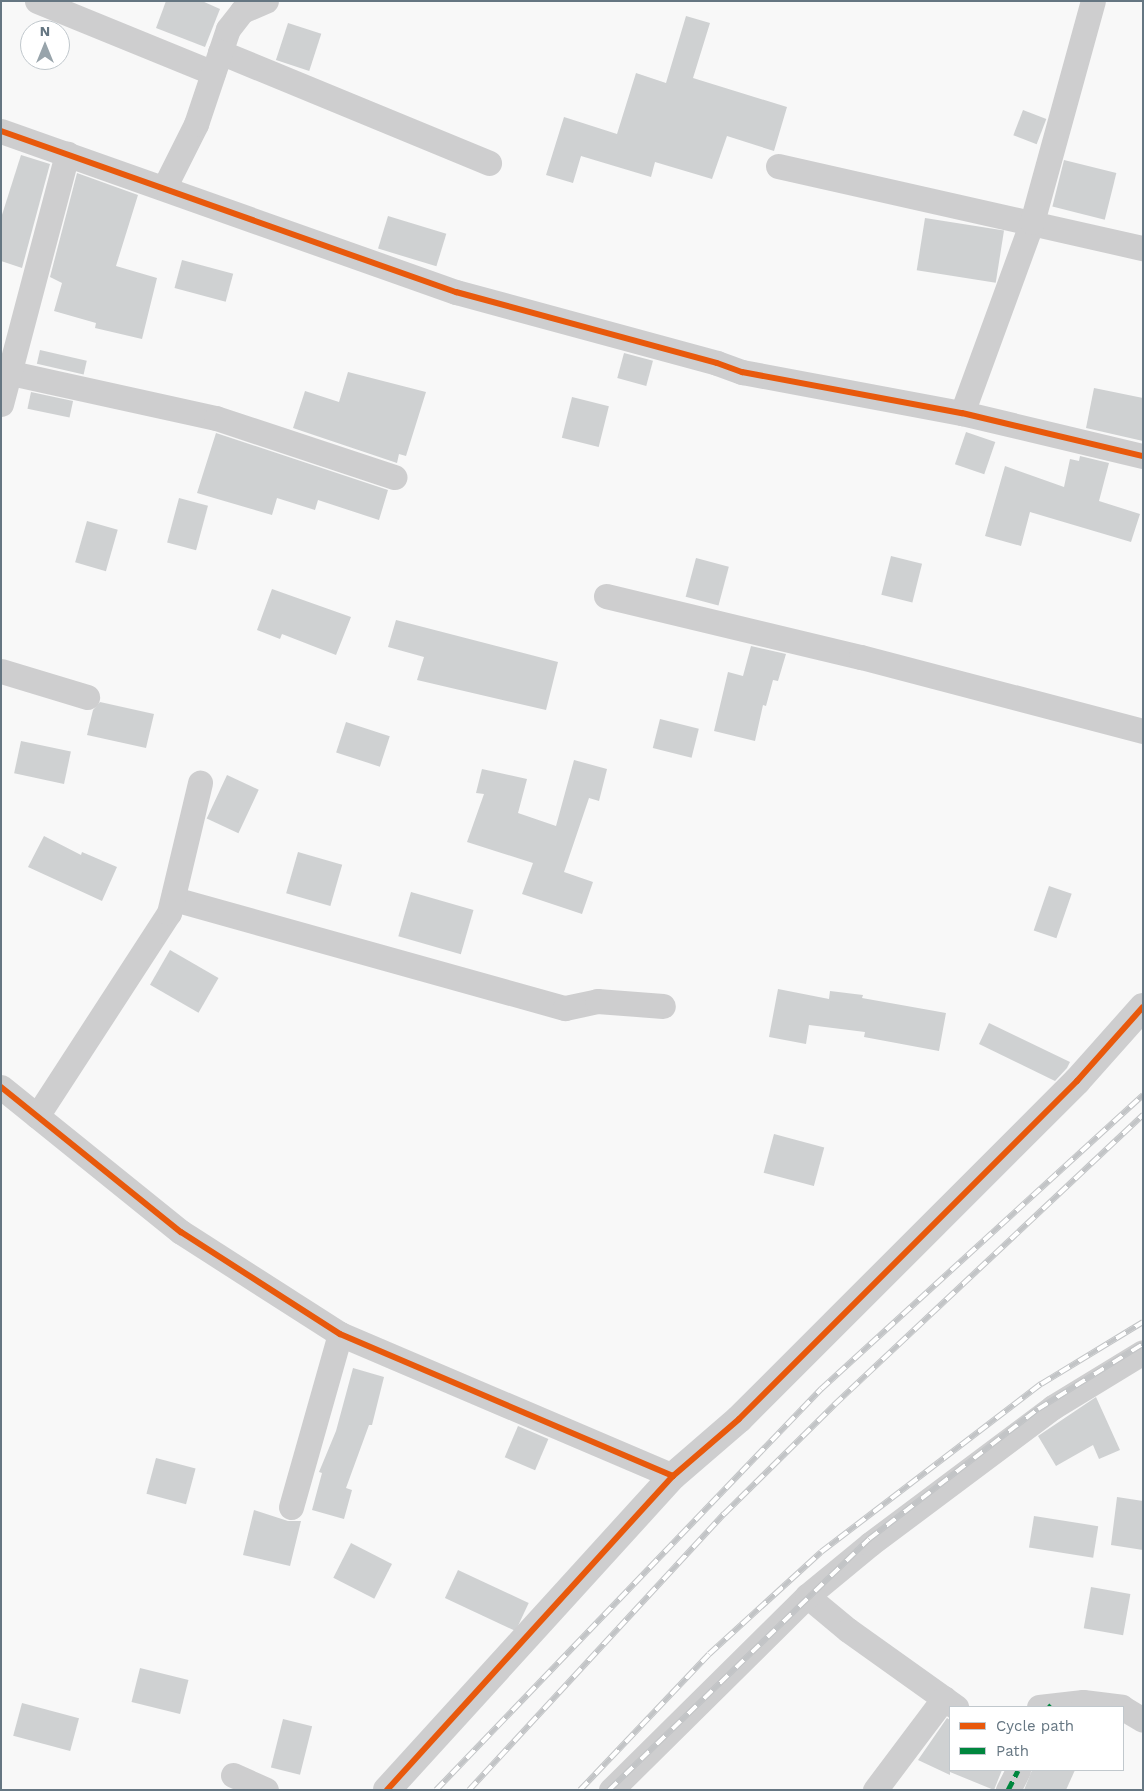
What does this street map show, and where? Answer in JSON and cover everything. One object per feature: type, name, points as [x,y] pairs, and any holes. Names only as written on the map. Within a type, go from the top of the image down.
[{"type":"street","points":[[37,1],[216,63],[489,163]]},
{"type":"street","points":[[164,188],[196,124],[216,63],[233,20],[242,11],[266,1]]},
{"type":"street","points":[[962,414],[1032,222],[1093,1]]},
{"type":"street","points":[[1,131],[456,292],[717,363],[742,372],[962,414],[1143,456]]},
{"type":"street","points":[[1,404],[11,373],[68,154]]},
{"type":"street","points":[[778,166],[1143,248]]},
{"type":"street","points":[[11,373],[216,418],[394,477]]},
{"type":"street","points":[[606,596],[842,652],[1143,731]]},
{"type":"street","points":[[1,671],[87,697]]},
{"type":"street","points":[[37,1116],[162,928],[174,899],[200,782]]},
{"type":"street","points":[[174,899],[565,1008],[597,1001],[663,1006]]},
{"type":"street","points":[[387,1790],[673,1476],[739,1419],[992,1162],[1077,1081],[1143,1007]]},
{"type":"street","points":[[1,1086],[181,1232],[340,1334],[673,1476]]},
{"type":"street","points":[[291,1507],[340,1334]]},
{"type":"street","points":[[610,1790],[807,1596],[870,1544],[1053,1407],[1143,1352]]},
{"type":"street","points":[[807,1596],[848,1630],[950,1702],[875,1790]]},
{"type":"street","points":[[1046,1706],[1083,1702],[1109,1706]]},
{"type":"street","points":[[1124,1709],[1143,1720]]},
{"type":"street","points":[[1008,1790],[1018,1771]]},
{"type":"street","points":[[232,1775],[266,1790]]},
{"type":"building","points":[[166,1],[202,1],[220,9],[205,47],[156,28]]},
{"type":"building","points":[[686,16],[710,23],[693,78],[787,107],[774,151],[727,136],[712,179],[655,162],[651,177],[581,156],[573,183],[546,175],[564,117],[617,134],[636,73],[666,83]]},
{"type":"building","points":[[288,23],[321,34],[309,71],[276,60]]},
{"type":"building","points":[[1023,110],[1046,119],[1037,144],[1013,135]]},
{"type":"building","points":[[21,155],[50,164],[22,268],[1,261],[1,218]]},
{"type":"building","points":[[1064,160],[1116,173],[1105,220],[1052,207]]},
{"type":"building","points":[[77,173],[138,195],[116,266],[157,278],[142,339],[95,328],[96,323],[54,311],[62,283],[50,277]]},
{"type":"building","points":[[388,216],[446,234],[436,266],[378,249]]},
{"type":"building","points":[[925,218],[1004,231],[996,283],[917,270]]},
{"type":"building","points":[[182,260],[233,274],[226,302],[174,288]]},
{"type":"building","points":[[40,350],[87,361],[84,374],[37,364]]},
{"type":"building","points":[[624,353],[653,361],[646,386],[617,378]]},
{"type":"building","points":[[348,372],[426,392],[406,456],[399,454],[397,463],[293,428],[305,391],[339,402]]},
{"type":"building","points":[[1094,388],[1143,398],[1143,441],[1086,428]]},
{"type":"building","points":[[31,392],[73,401],[70,418],[27,409]]},
{"type":"building","points":[[572,397],[609,406],[599,447],[562,438]]},
{"type":"building","points":[[966,432],[995,442],[984,474],[955,464]]},
{"type":"building","points":[[216,433],[388,490],[379,520],[318,500],[315,510],[277,498],[272,515],[197,493]]},
{"type":"building","points":[[1080,456],[1109,463],[1099,501],[1140,514],[1131,542],[1030,512],[1021,546],[985,536],[1005,466],[1064,487],[1070,459],[1079,461]]},
{"type":"building","points":[[179,498],[208,506],[196,550],[167,542]]},
{"type":"building","points":[[87,521],[118,530],[106,571],[75,562]]},
{"type":"building","points":[[891,556],[922,564],[912,603],[881,595]]},
{"type":"building","points":[[696,558],[729,567],[718,605],[686,597]]},
{"type":"building","points":[[272,589],[351,617],[336,655],[282,634],[280,639],[257,630]]},
{"type":"building","points":[[396,620],[558,662],[546,710],[417,680],[424,657],[388,647]]},
{"type":"building","points":[[751,646],[786,654],[778,681],[773,680],[766,706],[763,705],[755,741],[714,731],[728,672],[743,676]]},
{"type":"building","points":[[100,702],[154,714],[146,748],[87,735],[93,710]]},
{"type":"building","points":[[660,719],[699,729],[692,758],[653,748]]},
{"type":"building","points":[[346,722],[390,736],[380,767],[336,752]]},
{"type":"building","points":[[21,741],[71,752],[64,784],[14,773]]},
{"type":"building","points":[[574,760],[607,769],[599,801],[589,798],[564,872],[593,882],[582,914],[522,894],[533,863],[467,842],[484,794],[476,793],[482,769],[527,779],[518,813],[556,826]]},
{"type":"building","points":[[227,775],[259,790],[238,833],[207,819]]},
{"type":"building","points":[[44,836],[81,855],[82,852],[117,867],[102,901],[28,867]]},
{"type":"building","points":[[298,852],[342,865],[330,906],[286,893]]},
{"type":"building","points":[[1049,886],[1072,894],[1056,938],[1034,930]]},
{"type":"building","points":[[411,892],[473,910],[461,954],[398,936]]},
{"type":"building","points":[[170,950],[218,978],[198,1013],[150,985]]},
{"type":"building","points":[[778,989],[829,999],[830,991],[863,995],[862,998],[946,1013],[939,1051],[864,1037],[865,1032],[809,1025],[806,1044],[769,1037]]},
{"type":"building","points":[[989,1023],[1070,1062],[1067,1068],[1055,1081],[979,1044]]},
{"type":"building","points":[[774,1134],[824,1147],[814,1186],[764,1173]]},
{"type":"building","points":[[353,1368],[384,1377],[372,1425],[369,1425],[346,1488],[352,1490],[344,1519],[312,1510],[322,1473],[319,1472],[336,1431]]},
{"type":"building","points":[[1096,1397],[1120,1450],[1099,1459],[1093,1445],[1056,1466],[1038,1436]]},
{"type":"building","points":[[518,1426],[548,1439],[535,1470],[505,1457]]},
{"type":"building","points":[[156,1458],[196,1469],[186,1504],[146,1494]]},
{"type":"building","points":[[1117,1497],[1143,1501],[1143,1550],[1111,1545]]},
{"type":"building","points":[[254,1510],[288,1521],[301,1521],[290,1566],[243,1555]]},
{"type":"building","points":[[1034,1516],[1098,1526],[1093,1558],[1029,1548]]},
{"type":"building","points":[[351,1543],[392,1564],[374,1599],[333,1578]]},
{"type":"building","points":[[458,1570],[529,1603],[516,1631],[445,1598]]},
{"type":"building","points":[[1091,1587],[1130,1594],[1123,1635],[1084,1628]]},
{"type":"building","points":[[140,1668],[189,1680],[180,1714],[132,1702]]},
{"type":"building","points":[[22,1703],[79,1718],[70,1751],[13,1736]]},
{"type":"building","points":[[947,1718],[949,1719],[949,1771],[1002,1771],[994,1790],[950,1772],[950,1775],[918,1760]]},
{"type":"building","points":[[283,1719],[312,1726],[300,1775],[271,1768]]},
{"type":"building","points":[[1032,1771],[1075,1771],[1066,1790],[1024,1790]]},
{"type":"railway","points":[[436,1790],[821,1389],[1143,1095]]},
{"type":"railway","points":[[469,1790],[724,1514],[834,1405],[1143,1115]]},
{"type":"railway","points":[[580,1790],[709,1654],[821,1552],[1041,1384],[1143,1322]]},
{"type":"railway","points":[[609,1790],[869,1539],[1038,1409],[1143,1344]]},
{"type":"marked path","points":[[1008,1790],[1018,1771]]},
{"type":"cycle path","points":[[1,131],[456,292],[717,363],[742,372],[962,413],[1143,456]]},
{"type":"cycle path","points":[[387,1790],[673,1476],[739,1419],[1077,1081],[1143,1007]]},
{"type":"cycle path","points":[[1,1087],[181,1232],[340,1334],[673,1476]]}]
